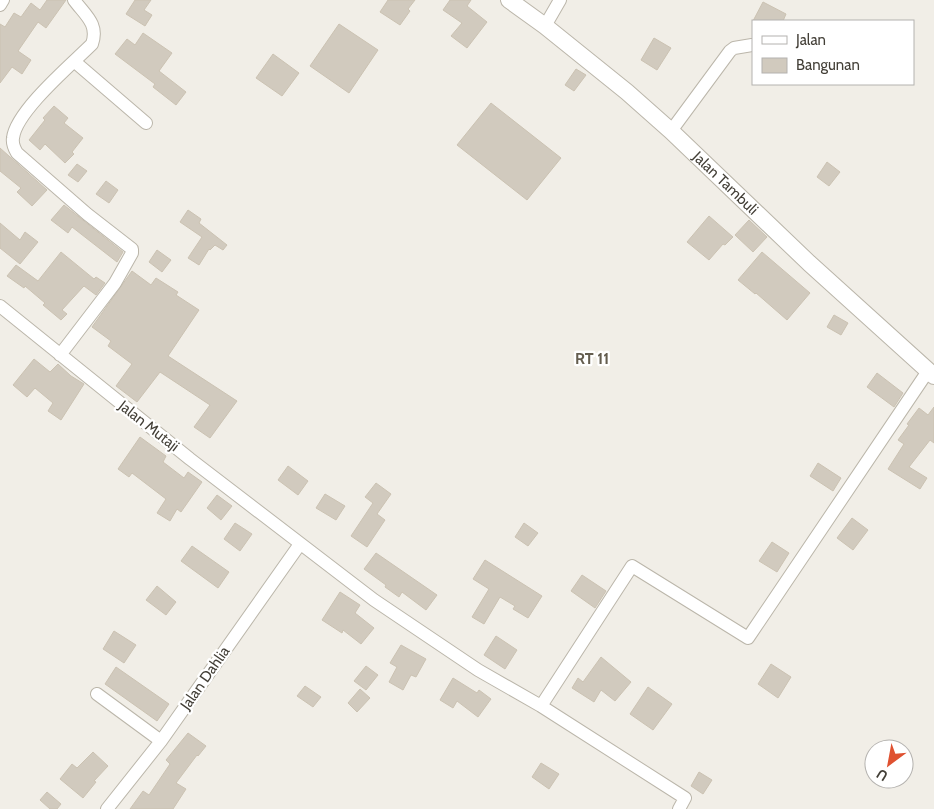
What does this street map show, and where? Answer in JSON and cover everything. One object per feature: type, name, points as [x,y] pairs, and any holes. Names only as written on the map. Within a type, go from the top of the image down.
[{"type":"street","points":[[0,5],[3,0]]},
{"type":"street","points":[[60,356],[115,283],[132,253],[132,249],[87,214],[17,153],[13,146],[13,136],[26,112],[92,44],[95,36],[91,22],[74,0]]},
{"type":"street","name":"Jalan Tambuli","points":[[509,0],[545,26],[627,92],[809,263],[931,373]]},
{"type":"street","points":[[545,26],[560,0]]},
{"type":"street","points":[[670,131],[730,51],[734,48],[752,45]]},
{"type":"street","points":[[75,62],[146,123]]},
{"type":"street","name":"Jalan Mutaji","points":[[0,306],[60,356],[300,544],[414,627],[478,670],[541,706],[685,798],[679,809]]},
{"type":"street","points":[[541,706],[632,566],[748,638],[931,373]]},
{"type":"street","name":"Jalan Dahlia","points":[[107,809],[161,741],[300,544]]},
{"type":"street","points":[[96,694],[161,741]]},
{"type":"building","points":[[47,0],[66,0],[46,28],[38,22],[18,51],[31,60],[22,74],[12,67],[0,83],[0,24],[5,27],[14,13],[21,17],[31,3],[40,10]]},
{"type":"building","points":[[135,0],[151,0],[144,10],[152,15],[145,26],[126,14]]},
{"type":"building","points":[[388,0],[415,0],[400,25],[380,12]]},
{"type":"building","points":[[450,0],[471,0],[467,6],[487,22],[467,48],[451,36],[462,23],[443,10]]},
{"type":"building","points":[[763,2],[786,14],[783,20],[754,20]]},
{"type":"building","points":[[339,24],[378,50],[349,93],[310,66]]},
{"type":"building","points":[[143,33],[172,53],[159,71],[186,92],[176,105],[153,87],[155,84],[115,54],[127,39],[135,45]]},
{"type":"building","points":[[654,38],[671,48],[657,70],[641,60]]},
{"type":"building","points":[[273,54],[299,73],[282,96],[256,78]]},
{"type":"building","points":[[576,69],[586,75],[574,91],[565,85]]},
{"type":"building","points":[[491,103],[561,158],[527,200],[457,145]]},
{"type":"building","points":[[54,106],[68,118],[64,123],[83,138],[72,152],[74,154],[65,163],[45,144],[40,150],[29,140],[45,120],[43,118]]},
{"type":"building","points":[[0,148],[47,190],[32,206],[17,192],[21,188],[0,171]]},
{"type":"building","points":[[827,162],[840,172],[829,186],[817,177]]},
{"type":"building","points":[[77,164],[87,171],[78,182],[68,175]]},
{"type":"building","points":[[106,181],[118,190],[109,203],[96,194]]},
{"type":"building","points":[[64,205],[123,252],[117,262],[72,227],[68,233],[51,220]]},
{"type":"building","points":[[188,210],[201,219],[199,223],[227,245],[223,250],[215,245],[209,249],[199,265],[188,258],[202,237],[180,222]]},
{"type":"building","points":[[709,216],[733,237],[725,245],[723,244],[709,260],[687,242]]},
{"type":"building","points":[[749,220],[767,237],[753,252],[735,235]]},
{"type":"building","points":[[0,223],[20,240],[25,232],[38,242],[20,264],[0,248]]},
{"type":"building","points":[[157,250],[171,260],[162,272],[149,262]]},
{"type":"building","points":[[61,252],[94,279],[96,277],[105,283],[96,295],[84,286],[62,310],[67,314],[61,320],[25,286],[24,288],[7,276],[16,265],[38,281]]},
{"type":"building","points":[[762,252],[810,293],[787,320],[738,280]]},
{"type":"building","points":[[132,271],[151,285],[156,278],[178,292],[176,295],[199,310],[168,356],[237,401],[210,438],[194,427],[210,405],[160,372],[137,402],[116,386],[132,364],[108,346],[111,341],[92,327]]},
{"type":"building","points":[[834,315],[848,323],[841,335],[827,327]]},
{"type":"building","points":[[34,359],[50,372],[58,364],[71,376],[84,384],[61,420],[48,411],[53,403],[35,388],[27,397],[13,385]]},
{"type":"building","points":[[877,373],[903,393],[894,407],[867,387]]},
{"type":"building","points":[[934,407],[934,443],[930,440],[909,467],[927,478],[920,489],[888,469],[904,444],[898,440],[909,425],[907,424],[919,408],[928,415]]},
{"type":"building","points":[[140,437],[166,456],[163,462],[184,478],[188,472],[202,482],[181,512],[177,509],[170,521],[157,513],[166,499],[132,473],[129,477],[118,469]]},
{"type":"building","points":[[818,463],[841,478],[833,491],[810,476]]},
{"type":"building","points":[[288,466],[308,481],[298,495],[278,480]]},
{"type":"building","points":[[376,483],[391,494],[377,514],[385,520],[367,547],[351,536],[373,503],[365,497]]},
{"type":"building","points":[[325,494],[345,506],[336,520],[316,508]]},
{"type":"building","points":[[217,495],[232,506],[221,520],[207,508]]},
{"type":"building","points":[[852,518],[868,530],[853,550],[837,538]]},
{"type":"building","points":[[235,523],[252,534],[240,551],[224,539]]},
{"type":"building","points":[[524,523],[538,533],[528,546],[515,537]]},
{"type":"building","points":[[772,542],[789,553],[777,572],[759,561]]},
{"type":"building","points":[[192,546],[229,572],[218,588],[181,561]]},
{"type":"building","points":[[376,553],[437,595],[426,610],[402,592],[399,597],[364,569]]},
{"type":"building","points":[[485,560],[542,596],[528,618],[513,609],[515,606],[500,597],[484,624],[472,617],[489,589],[473,579]]},
{"type":"building","points":[[582,575],[606,591],[595,608],[571,591]]},
{"type":"building","points":[[157,586],[176,602],[166,615],[146,600]]},
{"type":"building","points":[[340,592],[360,605],[355,613],[374,628],[361,644],[343,630],[342,633],[322,620]]},
{"type":"building","points":[[114,631],[136,645],[124,663],[103,649]]},
{"type":"building","points":[[496,636],[517,650],[505,669],[484,655]]},
{"type":"building","points":[[401,645],[426,659],[416,677],[411,675],[403,690],[389,682],[397,667],[390,663]]},
{"type":"building","points":[[601,657],[631,682],[615,701],[601,690],[594,702],[572,688],[578,678],[583,682]]},
{"type":"building","points":[[771,664],[791,677],[778,698],[758,684]]},
{"type":"building","points":[[366,666],[378,675],[366,690],[354,681]]},
{"type":"building","points":[[116,667],[169,704],[157,721],[105,684]]},
{"type":"building","points":[[453,678],[477,693],[479,690],[491,699],[478,717],[457,701],[453,708],[440,700]]},
{"type":"building","points":[[305,686],[321,697],[313,707],[297,696]]},
{"type":"building","points":[[648,687],[672,704],[653,730],[630,714]]},
{"type":"building","points":[[360,689],[370,698],[357,712],[348,703]]},
{"type":"building","points":[[188,733],[206,746],[176,783],[186,789],[173,809],[130,809],[143,791],[149,795],[170,764],[166,760]]},
{"type":"building","points":[[93,752],[108,766],[94,781],[96,782],[83,798],[60,779],[72,764],[77,768]]},
{"type":"building","points":[[541,763],[559,774],[549,789],[532,777]]},
{"type":"building","points":[[699,772],[712,780],[703,794],[691,786]]},
{"type":"building","points":[[47,792],[61,804],[57,809],[50,809],[40,800]]},
{"type":"district","name":"RT 11","points":[[592,358]]}]
